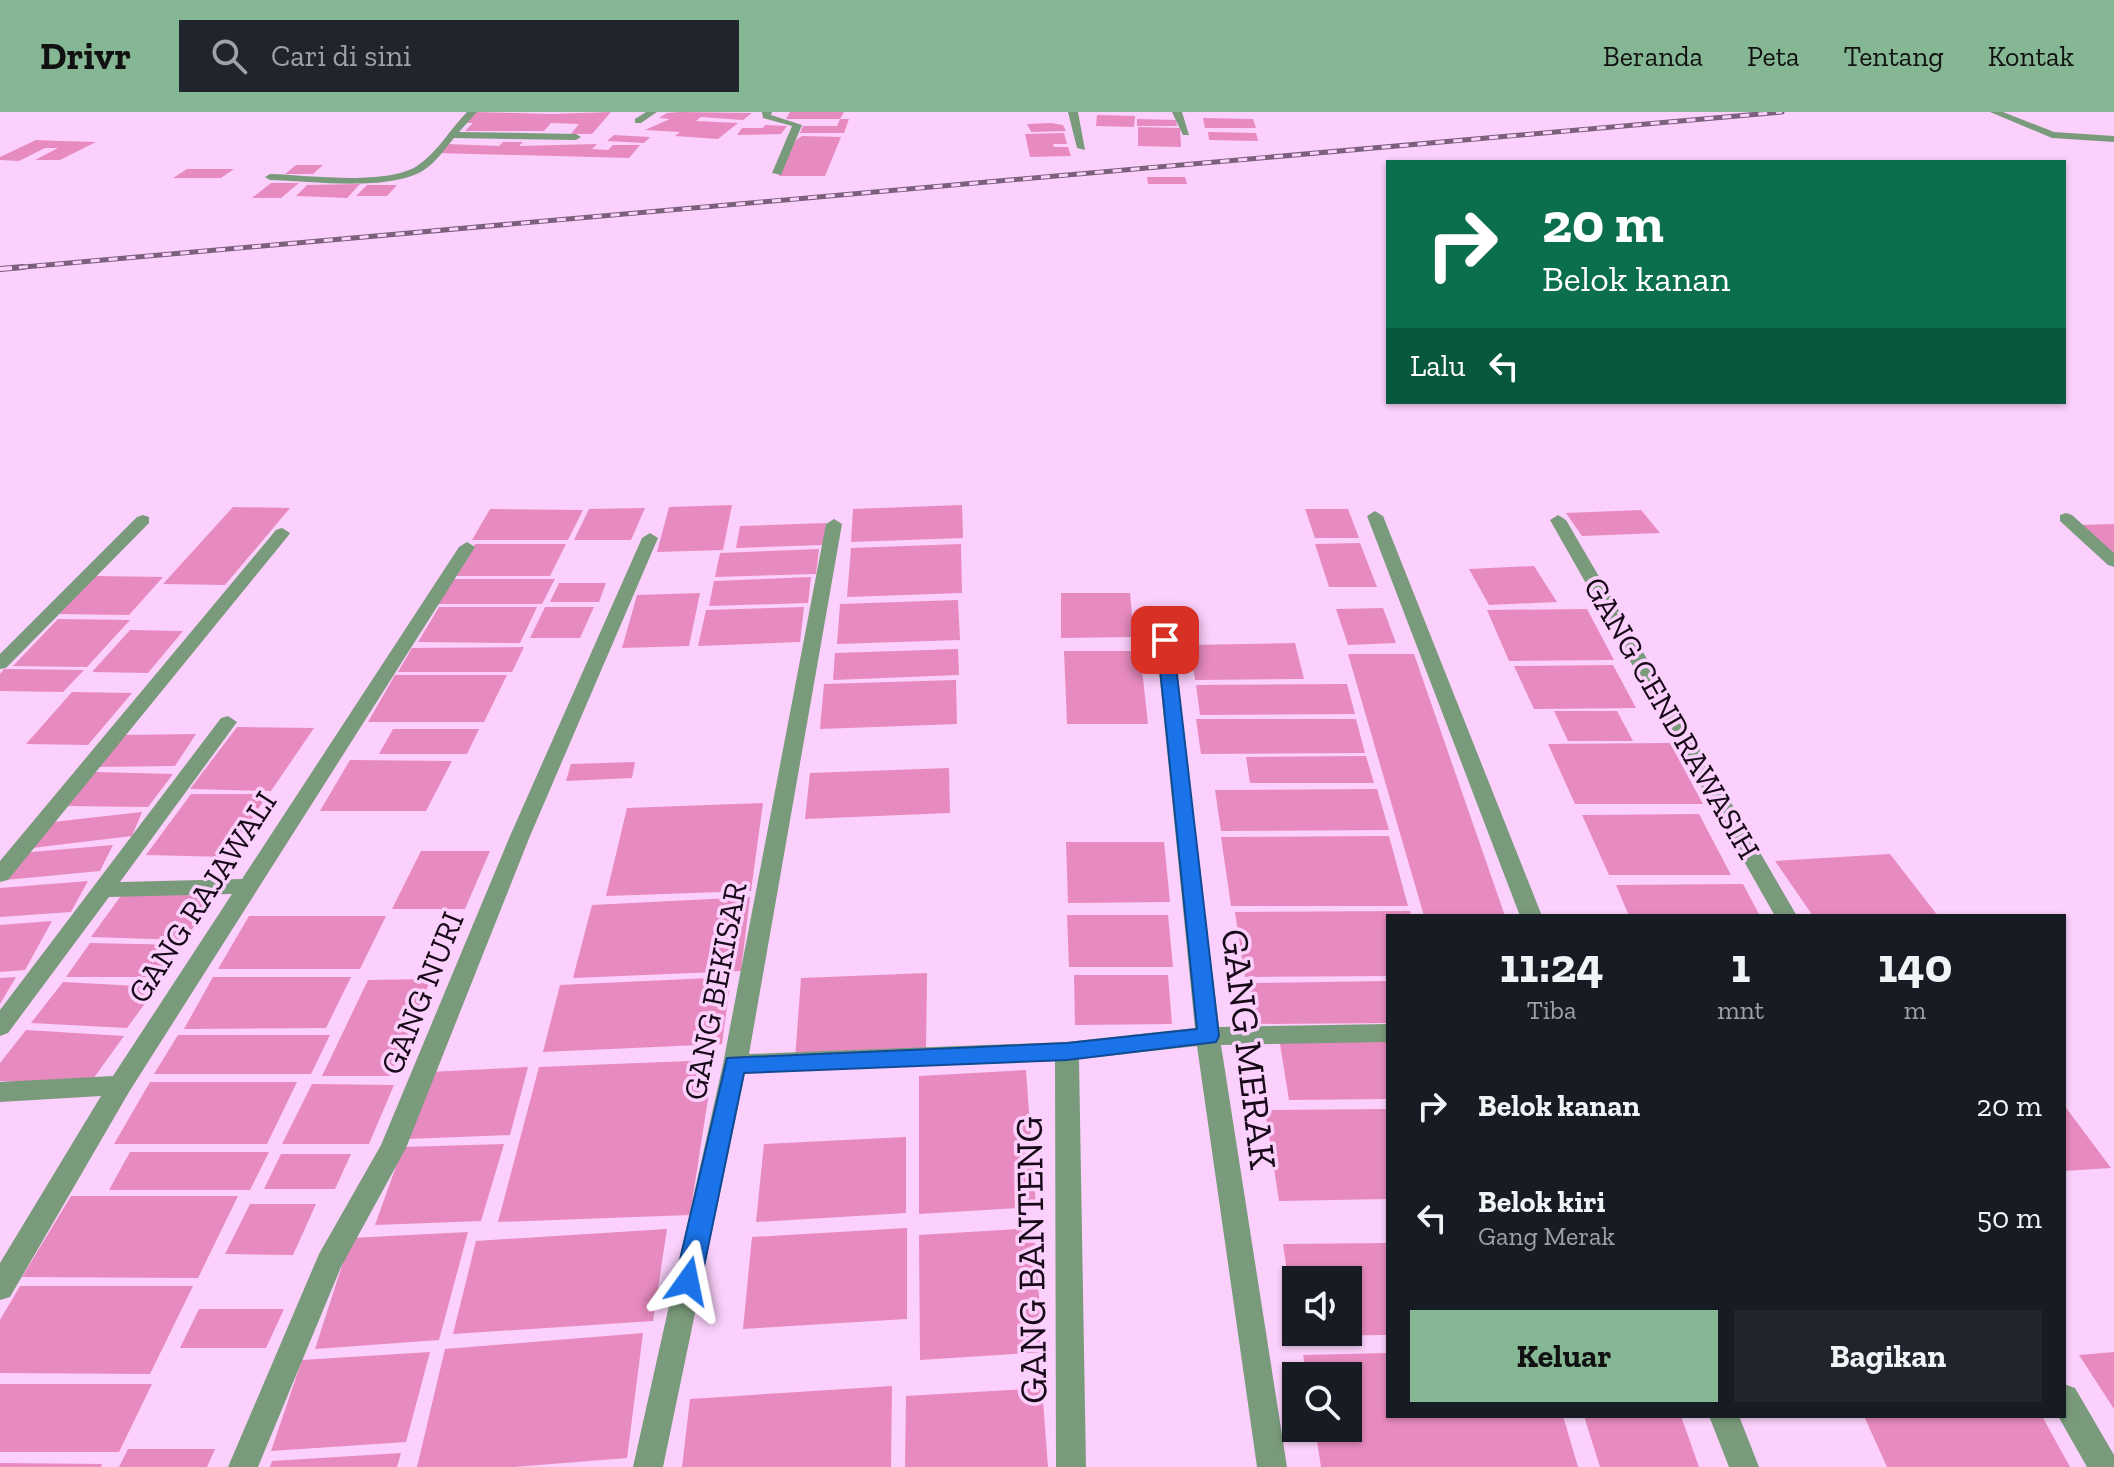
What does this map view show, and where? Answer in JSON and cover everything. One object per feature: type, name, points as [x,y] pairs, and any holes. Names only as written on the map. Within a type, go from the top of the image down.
[{"type":"street","points":[[270,177],[370,179],[405,175],[420,169],[472,112]]},
{"type":"street","points":[[638,121],[652,112]]},
{"type":"street","points":[[767,112],[766,116],[774,120],[797,125],[777,173]]},
{"type":"street","points":[[1073,112],[1082,148]]},
{"type":"street","points":[[1177,112],[1186,133]]},
{"type":"street","points":[[1995,112],[2052,135],[2114,139]]},
{"type":"street","points":[[450,135],[576,137]]},
{"type":"street","points":[[1375,516],[1530,914]]},
{"type":"street","points":[[2066,518],[2114,562]]},
{"type":"street","points":[[0,664],[143,520]]},
{"type":"street","name":"GANG CENDRAWASIH","points":[[1558,520],[1785,914]]},
{"type":"street","name":"GANG BEKISAR","points":[[648,1467],[735,1064],[834,524]]},
{"type":"street","points":[[0,875],[282,533]]},
{"type":"street","name":"GANG NURI","points":[[243,1467],[329,1263],[393,1148],[520,836],[650,538]]},
{"type":"street","name":"GANG RAJAWALI","points":[[0,1288],[120,1085],[467,547]]},
{"type":"street","name":"GANG MERAK","points":[[1165,640],[1208,1036],[1272,1467]]},
{"type":"street","points":[[0,1027],[228,722]]},
{"type":"street","points":[[105,890],[247,886]]},
{"type":"street","points":[[735,1064],[1067,1051],[1208,1036],[1386,1033]]},
{"type":"street","name":"GANG BANTENG","points":[[1067,1051],[1071,1467]]},
{"type":"street","points":[[0,1092],[120,1085]]},
{"type":"street","points":[[2066,1401],[2104,1467]]},
{"type":"street","points":[[1725,1418],[1744,1467]]},
{"type":"building","points":[[477,112],[611,112],[592,134],[571,134],[579,124],[551,123],[544,131],[465,131],[473,123],[466,123]]},
{"type":"building","points":[[790,112],[844,112],[840,119],[786,119]]},
{"type":"building","points":[[667,113],[752,113],[743,120],[701,117],[696,121],[738,123],[718,139],[645,130],[670,119],[659,118]]},
{"type":"building","points":[[1097,115],[1135,116],[1134,127],[1096,126]]},
{"type":"building","points":[[1203,118],[1253,119],[1256,128],[1205,128]]},
{"type":"building","points":[[840,119],[849,119],[844,133],[800,133],[803,126],[837,126]]},
{"type":"building","points":[[1137,119],[1176,120],[1177,126],[1137,126]]},
{"type":"building","points":[[1027,124],[1063,125],[1066,131],[1031,132]]},
{"type":"building","points":[[765,125],[787,126],[781,134],[737,135],[742,128],[763,128]]},
{"type":"building","points":[[1138,127],[1180,128],[1181,147],[1138,146]]},
{"type":"building","points":[[1208,132],[1256,133],[1258,141],[1209,140]]},
{"type":"building","points":[[1064,133],[1067,144],[1053,144],[1054,147],[1068,147],[1071,156],[1030,157],[1025,134]]},
{"type":"building","points":[[614,135],[650,137],[644,143],[607,141]]},
{"type":"building","points":[[802,136],[841,137],[825,176],[779,176],[796,140]]},
{"type":"building","points":[[36,140],[96,142],[60,160],[35,160],[58,148],[45,148],[19,161],[0,160],[0,157]]},
{"type":"building","points":[[503,142],[523,142],[519,146],[597,144],[592,149],[608,150],[613,145],[640,145],[629,158],[436,153],[447,144],[499,146]]},
{"type":"building","points":[[296,165],[323,165],[313,174],[285,174]]},
{"type":"building","points":[[187,169],[234,169],[221,178],[173,178]]},
{"type":"building","points":[[1147,177],[1185,177],[1187,184],[1148,184]]},
{"type":"building","points":[[271,183],[299,183],[281,198],[252,198]]},
{"type":"building","points":[[360,184],[347,198],[296,196],[307,185]]},
{"type":"building","points":[[367,185],[397,185],[387,196],[356,196]]},
{"type":"building","points":[[732,505],[723,550],[657,552],[669,507]]},
{"type":"building","points":[[962,505],[963,538],[851,542],[853,509]]},
{"type":"building","points":[[233,507],[290,508],[225,585],[163,584]]},
{"type":"building","points":[[645,508],[631,540],[574,540],[589,509]]},
{"type":"building","points":[[490,509],[583,510],[568,540],[472,540]]},
{"type":"building","points":[[1305,509],[1348,509],[1359,538],[1315,538]]},
{"type":"building","points":[[1641,510],[1660,533],[1582,536],[1566,513]]},
{"type":"building","points":[[826,523],[823,545],[736,548],[740,526]]},
{"type":"building","points":[[2114,524],[2114,555],[2078,525]]},
{"type":"building","points":[[1360,543],[1377,587],[1329,587],[1315,544]]},
{"type":"building","points":[[475,544],[566,544],[550,576],[456,576]]},
{"type":"building","points":[[961,544],[962,593],[847,597],[851,548]]},
{"type":"building","points":[[819,549],[816,574],[715,577],[720,553]]},
{"type":"building","points":[[1534,566],[1557,602],[1489,605],[1469,569]]},
{"type":"building","points":[[95,576],[163,577],[129,615],[58,614]]},
{"type":"building","points":[[811,577],[808,603],[709,606],[714,581]]},
{"type":"building","points":[[453,579],[555,579],[542,604],[438,604]]},
{"type":"building","points":[[559,583],[606,583],[599,602],[550,602]]},
{"type":"building","points":[[700,593],[689,646],[622,648],[637,595]]},
{"type":"building","points":[[1061,593],[1130,593],[1134,637],[1061,638]]},
{"type":"building","points":[[958,600],[960,640],[837,644],[840,604]]},
{"type":"building","points":[[439,607],[537,607],[520,643],[418,642]]},
{"type":"building","points":[[545,607],[594,607],[580,638],[530,638]]},
{"type":"building","points":[[804,607],[800,642],[698,646],[706,610]]},
{"type":"building","points":[[1383,608],[1396,643],[1348,645],[1336,609]]},
{"type":"building","points":[[1587,609],[1614,660],[1509,661],[1487,610]]},
{"type":"building","points":[[58,619],[130,620],[87,667],[13,666]]},
{"type":"building","points":[[130,630],[183,631],[148,673],[92,672]]},
{"type":"building","points":[[1295,643],[1304,679],[1195,680],[1190,645]]},
{"type":"building","points":[[524,647],[512,672],[398,672],[412,648]]},
{"type":"building","points":[[958,649],[959,675],[833,680],[835,653]]},
{"type":"building","points":[[1064,651],[1140,651],[1148,724],[1067,724]]},
{"type":"building","points":[[1348,654],[1414,654],[1504,914],[1423,914]]},
{"type":"building","points":[[1613,665],[1636,708],[1534,709],[1514,666]]},
{"type":"building","points":[[4,669],[84,670],[63,692],[0,691],[0,674]]},
{"type":"building","points":[[395,675],[507,675],[484,722],[368,722]]},
{"type":"building","points":[[956,680],[957,724],[820,729],[824,684]]},
{"type":"building","points":[[1347,684],[1355,714],[1200,715],[1196,685]]},
{"type":"building","points":[[72,692],[132,693],[88,745],[26,744]]},
{"type":"building","points":[[1554,711],[1617,711],[1633,741],[1568,741]]},
{"type":"building","points":[[1196,719],[1356,719],[1365,753],[1201,754]]},
{"type":"building","points":[[237,727],[314,728],[271,791],[190,789]]},
{"type":"building","points":[[393,729],[479,729],[467,754],[379,754]]},
{"type":"building","points":[[196,734],[175,766],[94,767],[118,735]]},
{"type":"building","points":[[1670,743],[1703,804],[1575,804],[1548,744]]},
{"type":"building","points":[[1366,756],[1374,783],[1250,783],[1246,757]]},
{"type":"building","points":[[350,760],[452,761],[426,811],[320,811]]},
{"type":"building","points":[[635,762],[632,778],[566,781],[571,764]]},
{"type":"building","points":[[949,768],[950,813],[805,819],[810,773]]},
{"type":"building","points":[[95,772],[173,774],[148,807],[67,806]]},
{"type":"building","points":[[1377,789],[1389,830],[1221,831],[1215,790]]},
{"type":"building","points":[[191,794],[268,794],[227,857],[146,855]]},
{"type":"building","points":[[763,803],[751,891],[606,896],[627,808]]},
{"type":"building","points":[[142,812],[132,836],[32,848],[44,823]]},
{"type":"building","points":[[1699,814],[1731,875],[1609,875],[1582,815]]},
{"type":"building","points":[[1389,836],[1408,906],[1231,906],[1221,837]]},
{"type":"building","points":[[1066,842],[1164,842],[1170,902],[1068,903]]},
{"type":"building","points":[[113,845],[100,871],[5,880],[20,853]]},
{"type":"building","points":[[421,851],[490,851],[465,909],[392,909]]},
{"type":"building","points":[[1890,854],[1936,914],[1812,914],[1775,861]]},
{"type":"building","points":[[88,881],[71,912],[0,917],[0,888]]},
{"type":"building","points":[[1743,884],[1759,914],[1628,914],[1616,885]]},
{"type":"building","points":[[123,893],[214,896],[185,940],[91,937]]},
{"type":"building","points":[[750,897],[741,971],[573,978],[592,905]]},
{"type":"building","points":[[1410,911],[1411,914],[1386,914],[1386,976],[1245,977],[1235,912]]},
{"type":"building","points":[[1067,915],[1168,915],[1173,967],[1069,967]]},
{"type":"building","points":[[249,916],[386,916],[360,969],[218,969]]},
{"type":"building","points":[[52,921],[25,970],[0,972],[0,925]]},
{"type":"building","points":[[90,943],[183,945],[162,977],[66,977]]},
{"type":"building","points":[[927,973],[926,1053],[795,1059],[801,978]]},
{"type":"building","points":[[1074,975],[1168,975],[1172,1024],[1075,1025]]},
{"type":"building","points":[[16,977],[0,1004],[0,978]]},
{"type":"building","points":[[213,977],[351,977],[326,1028],[184,1029]]},
{"type":"building","points":[[731,977],[722,1044],[543,1052],[560,985]]},
{"type":"building","points":[[431,979],[390,1076],[322,1076],[368,980]]},
{"type":"building","points":[[1386,981],[1386,1023],[1254,1024],[1248,983]]},
{"type":"building","points":[[63,982],[157,987],[127,1028],[31,1023]]},
{"type":"building","points":[[26,1030],[124,1036],[88,1086],[0,1081],[0,1063]]},
{"type":"building","points":[[178,1035],[330,1035],[311,1074],[154,1074]]},
{"type":"building","points":[[1386,1037],[1386,1099],[1289,1100],[1279,1038]]},
{"type":"building","points":[[714,1060],[690,1215],[498,1222],[539,1067]]},
{"type":"building","points":[[528,1067],[510,1135],[407,1139],[429,1072]]},
{"type":"building","points":[[1026,1070],[1036,1207],[919,1214],[919,1076]]},
{"type":"building","points":[[150,1082],[297,1082],[267,1144],[114,1144]]},
{"type":"building","points":[[312,1084],[394,1085],[369,1144],[282,1144]]},
{"type":"building","points":[[2066,1108],[2111,1168],[2066,1171]]},
{"type":"building","points":[[1386,1109],[1386,1199],[1279,1201],[1265,1110]]},
{"type":"building","points":[[906,1137],[906,1213],[756,1222],[764,1144]]},
{"type":"building","points":[[504,1144],[481,1221],[375,1225],[403,1147]]},
{"type":"building","points":[[130,1152],[269,1152],[250,1190],[109,1190]]},
{"type":"building","points":[[281,1154],[351,1154],[335,1189],[264,1189]]},
{"type":"building","points":[[71,1196],[238,1196],[198,1278],[22,1277]]},
{"type":"building","points":[[250,1204],[316,1204],[293,1255],[225,1254]]},
{"type":"building","points":[[907,1228],[907,1319],[743,1329],[752,1237]]},
{"type":"building","points":[[1034,1228],[1043,1352],[920,1360],[919,1235]]},
{"type":"building","points":[[667,1229],[653,1321],[453,1334],[476,1241]]},
{"type":"building","points":[[468,1232],[439,1340],[315,1349],[351,1238]]},
{"type":"building","points":[[1386,1243],[1386,1335],[1362,1335],[1362,1266],[1286,1266],[1283,1244]]},
{"type":"building","points":[[20,1286],[193,1286],[150,1374],[0,1373],[0,1320]]},
{"type":"building","points":[[199,1309],[284,1309],[266,1348],[180,1348]]},
{"type":"building","points":[[643,1333],[627,1458],[514,1467],[417,1467],[445,1349]]},
{"type":"building","points":[[430,1352],[406,1442],[271,1451],[302,1360]]},
{"type":"building","points":[[2114,1352],[2114,1409],[2079,1355]]},
{"type":"building","points":[[1386,1353],[1386,1418],[1564,1418],[1578,1467],[1321,1467],[1317,1442],[1362,1442],[1362,1362],[1304,1362],[1303,1355]]},
{"type":"building","points":[[0,1384],[152,1384],[119,1452],[0,1452]]},
{"type":"building","points":[[892,1386],[891,1467],[682,1467],[690,1399]]},
{"type":"building","points":[[1042,1388],[1048,1467],[905,1467],[906,1396]]},
{"type":"building","points":[[1585,1418],[1682,1418],[1699,1467],[1600,1467]]},
{"type":"building","points":[[1865,1418],[2043,1418],[2070,1467],[1887,1467]]},
{"type":"building","points":[[128,1449],[215,1449],[207,1467],[119,1467]]},
{"type":"building","points":[[401,1453],[397,1467],[270,1467],[272,1461]]},
{"type":"building","points":[[0,1463],[102,1464],[101,1467],[0,1467]]},
{"type":"railway","points":[[1,269],[1782,112]]},
{"type":"railway","points":[[0,269],[23,267]]},
{"type":"route","points":[[688,1281],[735,1064],[1067,1051],[1208,1036],[1165,640]]}]
